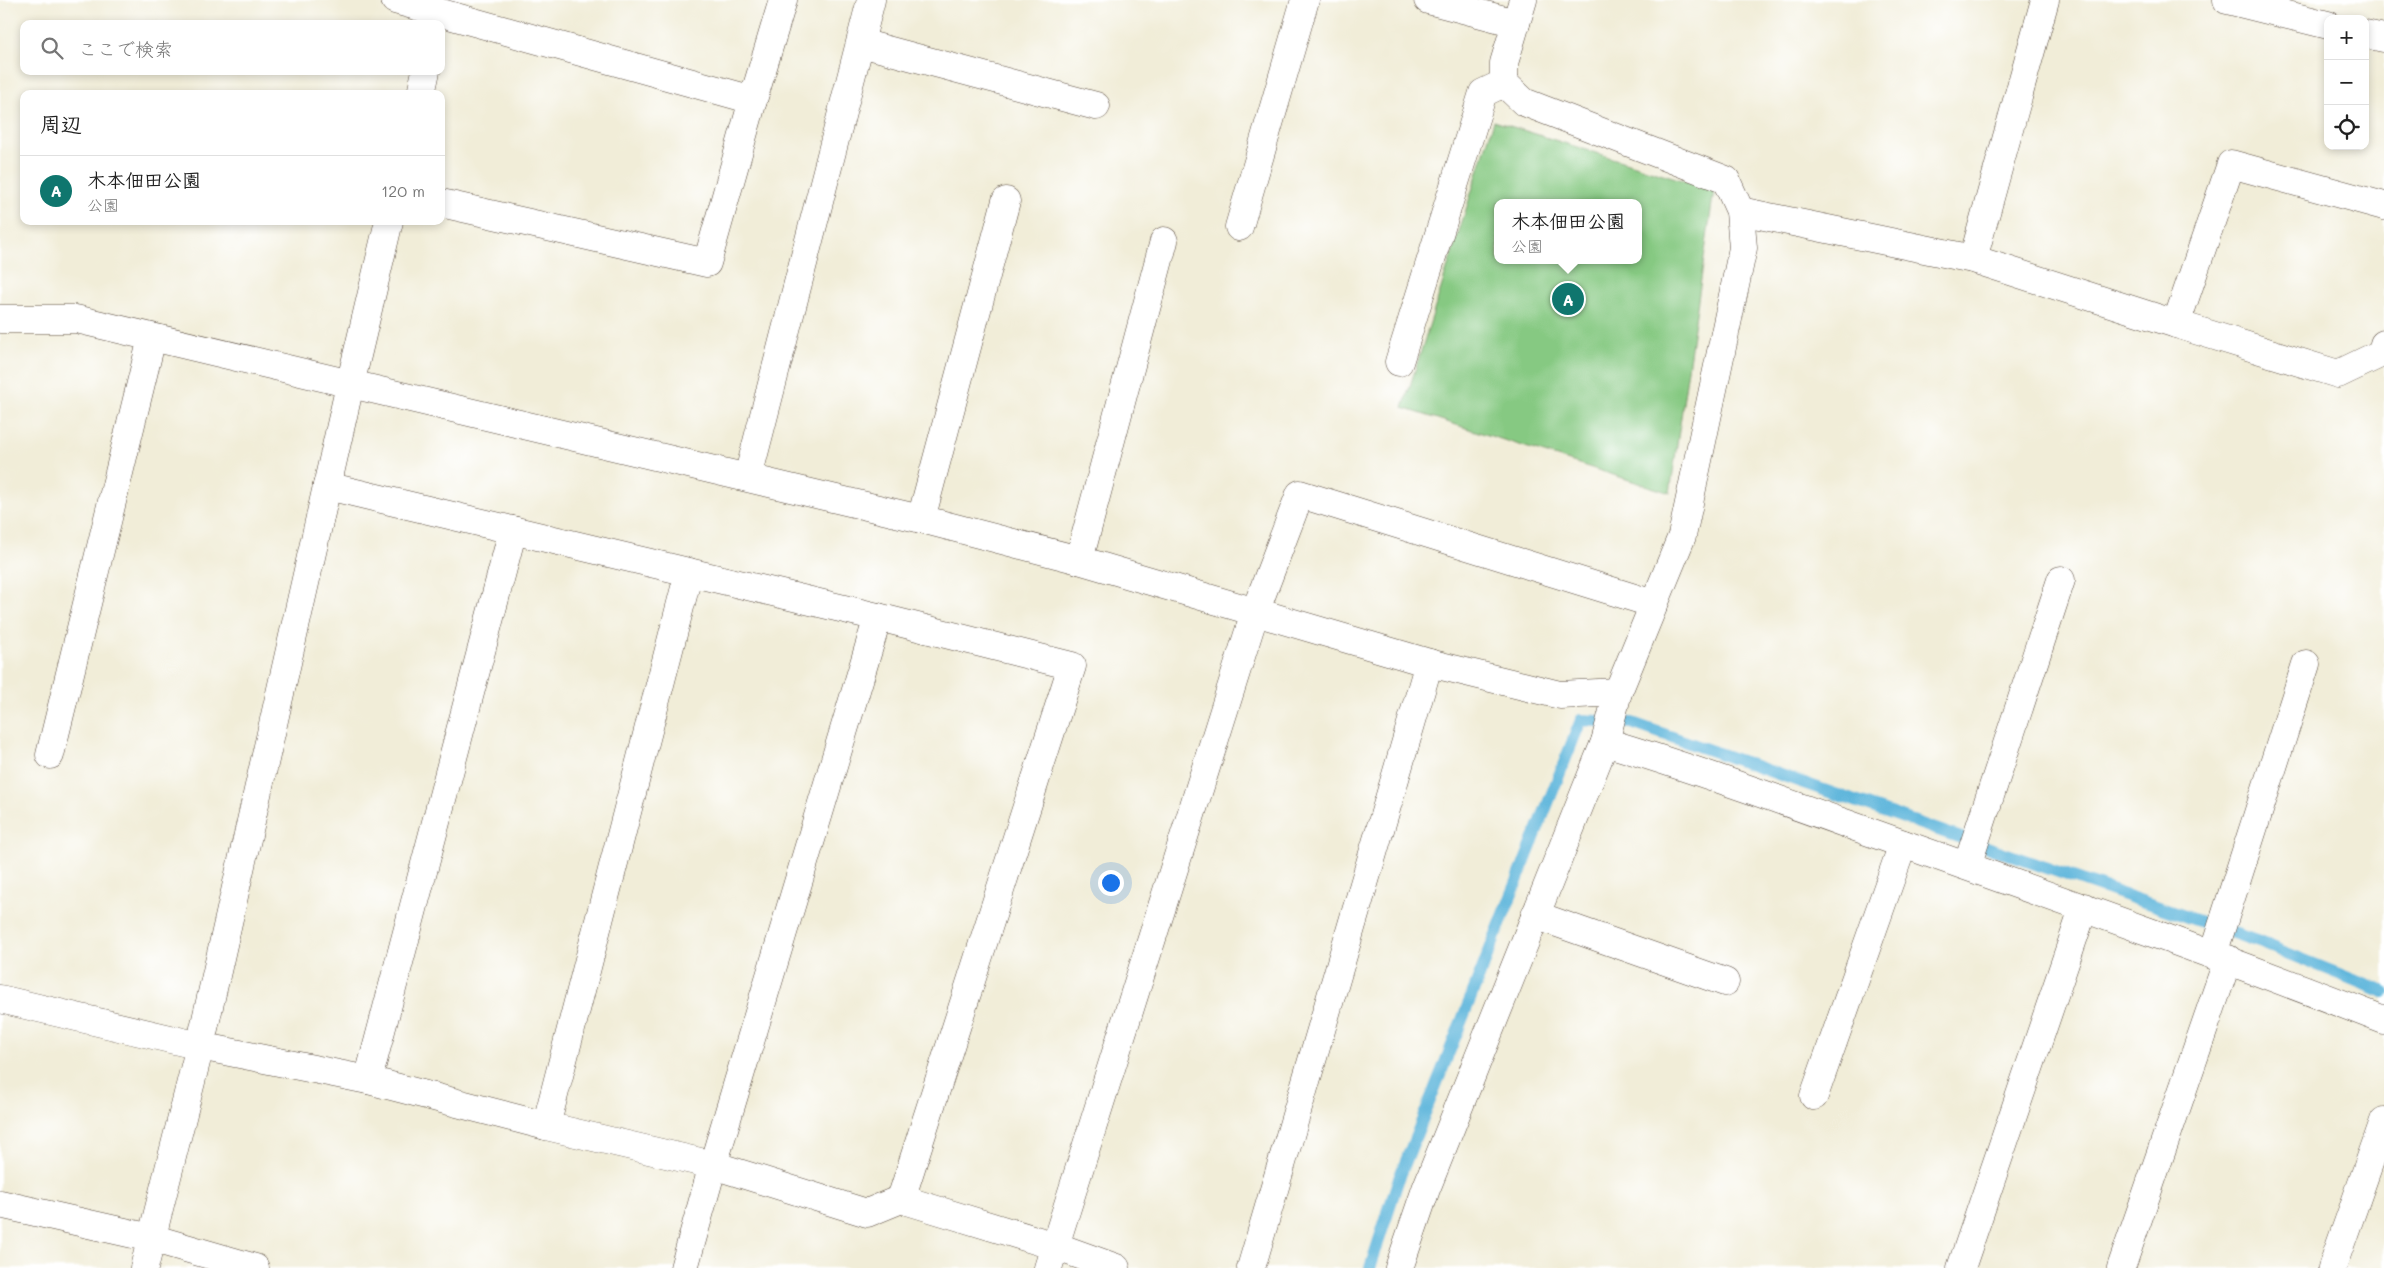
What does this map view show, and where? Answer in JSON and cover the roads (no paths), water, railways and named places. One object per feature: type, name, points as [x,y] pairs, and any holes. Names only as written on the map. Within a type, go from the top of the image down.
[{"type":"street","points":[[395,0],[753,100]]},
{"type":"street","points":[[445,204],[707,263],[783,0]]},
{"type":"street","points":[[748,477],[871,0]]},
{"type":"street","points":[[1239,228],[1305,0]]},
{"type":"street","points":[[1400,1268],[1426,1189],[1535,915],[1684,526],[1743,248],[1740,211],[1726,180],[1524,102],[1504,83],[1504,63],[1519,11],[1428,0]]},
{"type":"street","points":[[1973,259],[2045,0]]},
{"type":"street","points":[[2227,0],[2324,23]]},
{"type":"street","points":[[2369,35],[2384,38]]},
{"type":"street","points":[[861,43],[1096,106]]},
{"type":"street","points":[[421,90],[425,75]]},
{"type":"street","points":[[1399,362],[1483,93],[1504,83]]},
{"type":"street","points":[[2176,324],[2231,164],[2384,206]]},
{"type":"street","points":[[921,519],[1006,201]]},
{"type":"street","points":[[1740,211],[1973,259],[2338,374],[2382,353],[2384,344]]},
{"type":"street","points":[[144,1268],[200,1046],[350,385],[389,225]]},
{"type":"street","points":[[1079,560],[1164,241]]},
{"type":"street","points":[[0,319],[76,319],[350,385],[748,477],[1079,560],[1430,663],[1560,695],[1612,717],[1686,766],[1903,844],[1974,844],[2084,907],[2220,950],[2384,1020]]},
{"type":"street","points":[[50,756],[152,338]]},
{"type":"street","points":[[327,486],[878,617],[1072,666],[901,1199]]},
{"type":"street","points":[[1052,1257],[1255,612],[1300,494],[1654,604]]},
{"type":"street","points":[[368,1080],[512,530]]},
{"type":"street","points":[[546,1126],[688,572]]},
{"type":"street","points":[[1974,844],[2061,580]]},
{"type":"street","points":[[684,1268],[713,1165],[878,617]]},
{"type":"street","points":[[1251,1268],[1430,663]]},
{"type":"street","points":[[2122,1268],[2220,950],[2228,906],[2306,664]]},
{"type":"street","points":[[1814,1096],[1903,844]]},
{"type":"street","points":[[1961,1268],[2084,907]]},
{"type":"street","points":[[1535,915],[1725,982]]},
{"type":"street","points":[[0,999],[200,1046],[368,1080],[546,1126],[713,1165],[867,1213],[901,1199],[1052,1257],[1116,1268]]},
{"type":"street","points":[[2332,1268],[2384,1122]]},
{"type":"street","points":[[0,1204],[151,1238],[255,1268]]},
{"type":"waterway","points":[[1370,1268],[1398,1181],[1581,720],[1632,723],[2259,942],[2384,992]]},
{"type":"place","name":"木本佃田公園","points":[[1568,299]]}]
